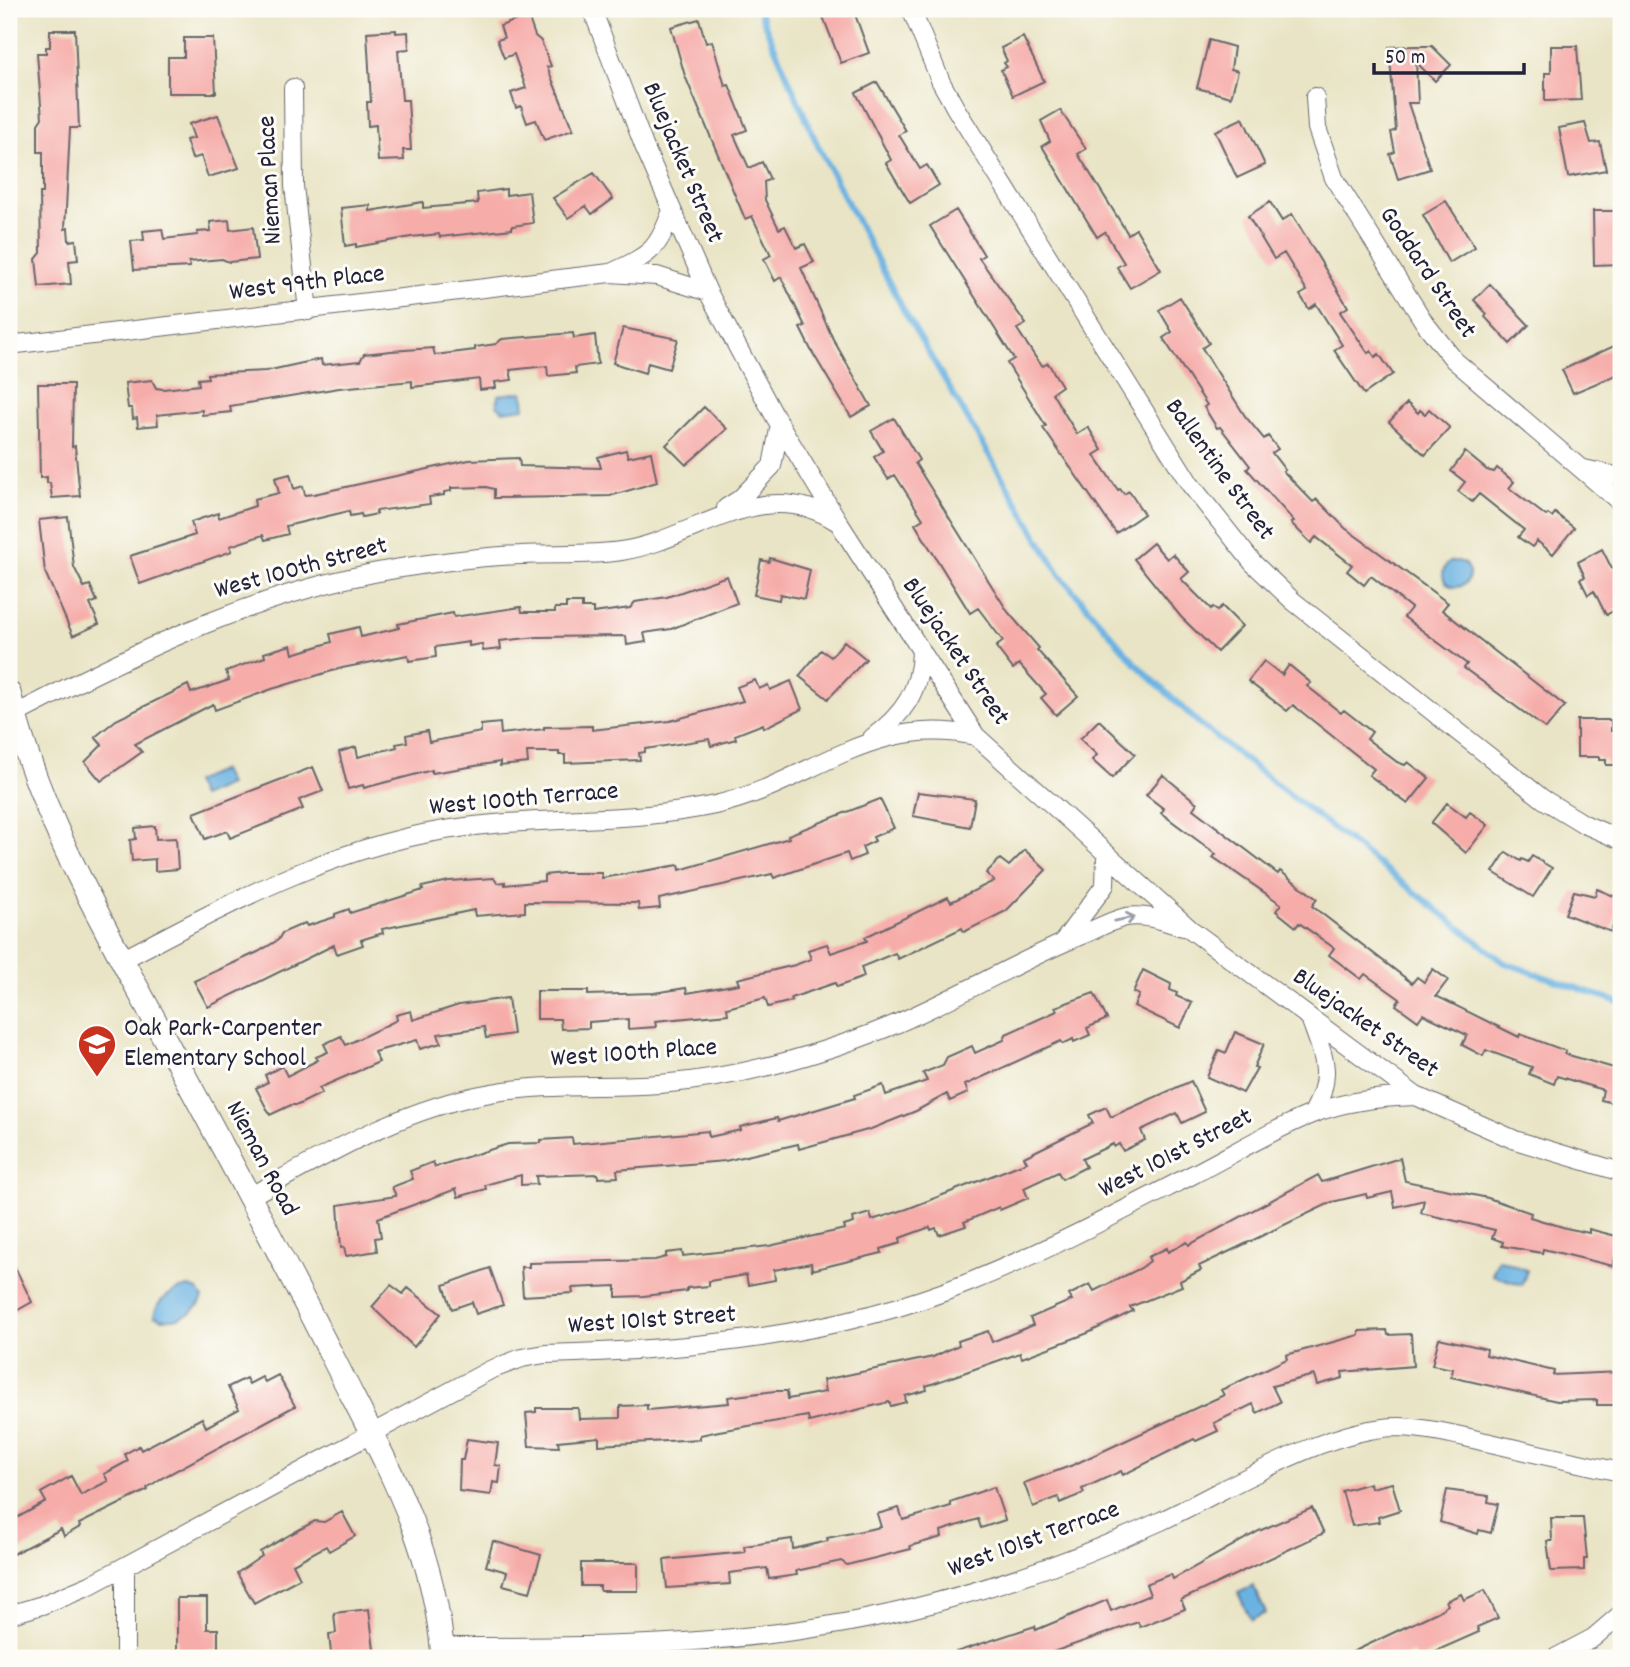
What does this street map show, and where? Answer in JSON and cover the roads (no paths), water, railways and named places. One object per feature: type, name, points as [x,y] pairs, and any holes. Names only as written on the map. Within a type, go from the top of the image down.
[{"type":"street","name":"Bluejacket Street","points":[[592,9],[672,210],[708,292],[780,424],[839,523],[976,736],[1189,929],[1416,1096],[1515,1140],[1621,1172]]},
{"type":"street","name":"Ballentine Street","points":[[911,9],[956,109],[1163,443],[1217,522],[1293,601],[1484,753],[1560,810],[1621,840]]},
{"type":"street","name":"Nieman Place","points":[[293,88],[294,186],[308,311]]},
{"type":"street","name":"Goddard Street","points":[[1315,97],[1319,139],[1334,178],[1424,322],[1454,360],[1621,502]]},
{"type":"street","name":"West 99th Place","points":[[610,273],[640,259],[661,241],[672,210]]},
{"type":"street","name":"West 99th Place","points":[[9,345],[610,273],[657,276],[708,292]]},
{"type":"street","name":"West 100th Street","points":[[702,524],[740,499],[772,466],[780,424]]},
{"type":"street","name":"Goddard Street","points":[[1584,469],[1621,477]]},
{"type":"street","name":"West 100th Street","points":[[11,704],[178,633],[276,597],[356,576],[472,558],[618,551],[659,543],[753,505],[776,502],[818,509],[839,523]]},
{"type":"street","name":"West 100th Terrace","points":[[861,746],[886,727],[905,707],[920,676],[921,652]]},
{"type":"street","name":"Nieman Road","points":[[11,704],[33,776],[66,853],[249,1196],[371,1433],[417,1531],[431,1574],[443,1652]]},
{"type":"street","name":"West 100th Terrace","points":[[122,960],[268,884],[334,858],[410,837],[465,827],[531,821],[620,819],[717,804],[749,795],[861,746],[898,733],[919,730],[951,731],[976,736]]},
{"type":"street","name":"West 100th Place","points":[[1062,943],[1105,885],[1106,855]]},
{"type":"street","name":"West 100th Place","points":[[249,1196],[342,1146],[434,1106],[492,1093],[542,1087],[664,1083],[733,1073],[806,1056],[891,1026],[1062,943],[1125,917],[1150,916],[1189,929]]},
{"type":"street","points":[[1310,1018],[1325,1059],[1328,1080],[1314,1114]]},
{"type":"street","name":"West 101st Street","points":[[9,1615],[42,1605],[125,1566],[490,1370],[522,1358],[724,1345],[809,1330],[932,1296],[1043,1251],[1314,1114],[1382,1097],[1416,1096]]},
{"type":"street","name":"West 101st Terrace","points":[[443,1652],[635,1647],[734,1640],[844,1623],[929,1604],[1009,1581],[1093,1550],[1322,1444],[1366,1430],[1399,1427],[1443,1432],[1621,1472]]},
{"type":"street","points":[[125,1566],[125,1658]]},
{"type":"street","points":[[1555,1658],[1593,1638],[1621,1614]]},
{"type":"water","points":[[523,392],[525,408],[503,411],[497,405],[498,395]]},
{"type":"water","points":[[1456,561],[1465,565],[1469,574],[1465,583],[1456,587],[1447,583],[1443,574],[1447,565]]},
{"type":"water","points":[[222,770],[229,785],[201,797],[194,782]]},
{"type":"water","points":[[1498,1259],[1527,1270],[1522,1285],[1492,1275]]},
{"type":"water","points":[[189,1287],[198,1290],[203,1298],[194,1310],[175,1319],[154,1316],[162,1300],[177,1290]]},
{"type":"water","points":[[1253,1586],[1266,1613],[1251,1620],[1238,1593]]},
{"type":"waterway","points":[[758,9],[818,146],[904,311],[1060,575],[1135,663],[1202,726],[1505,963],[1621,1003]]},
{"type":"place","name":"Oak Park-Carpenter Elementary School","points":[[97,1078]]}]
